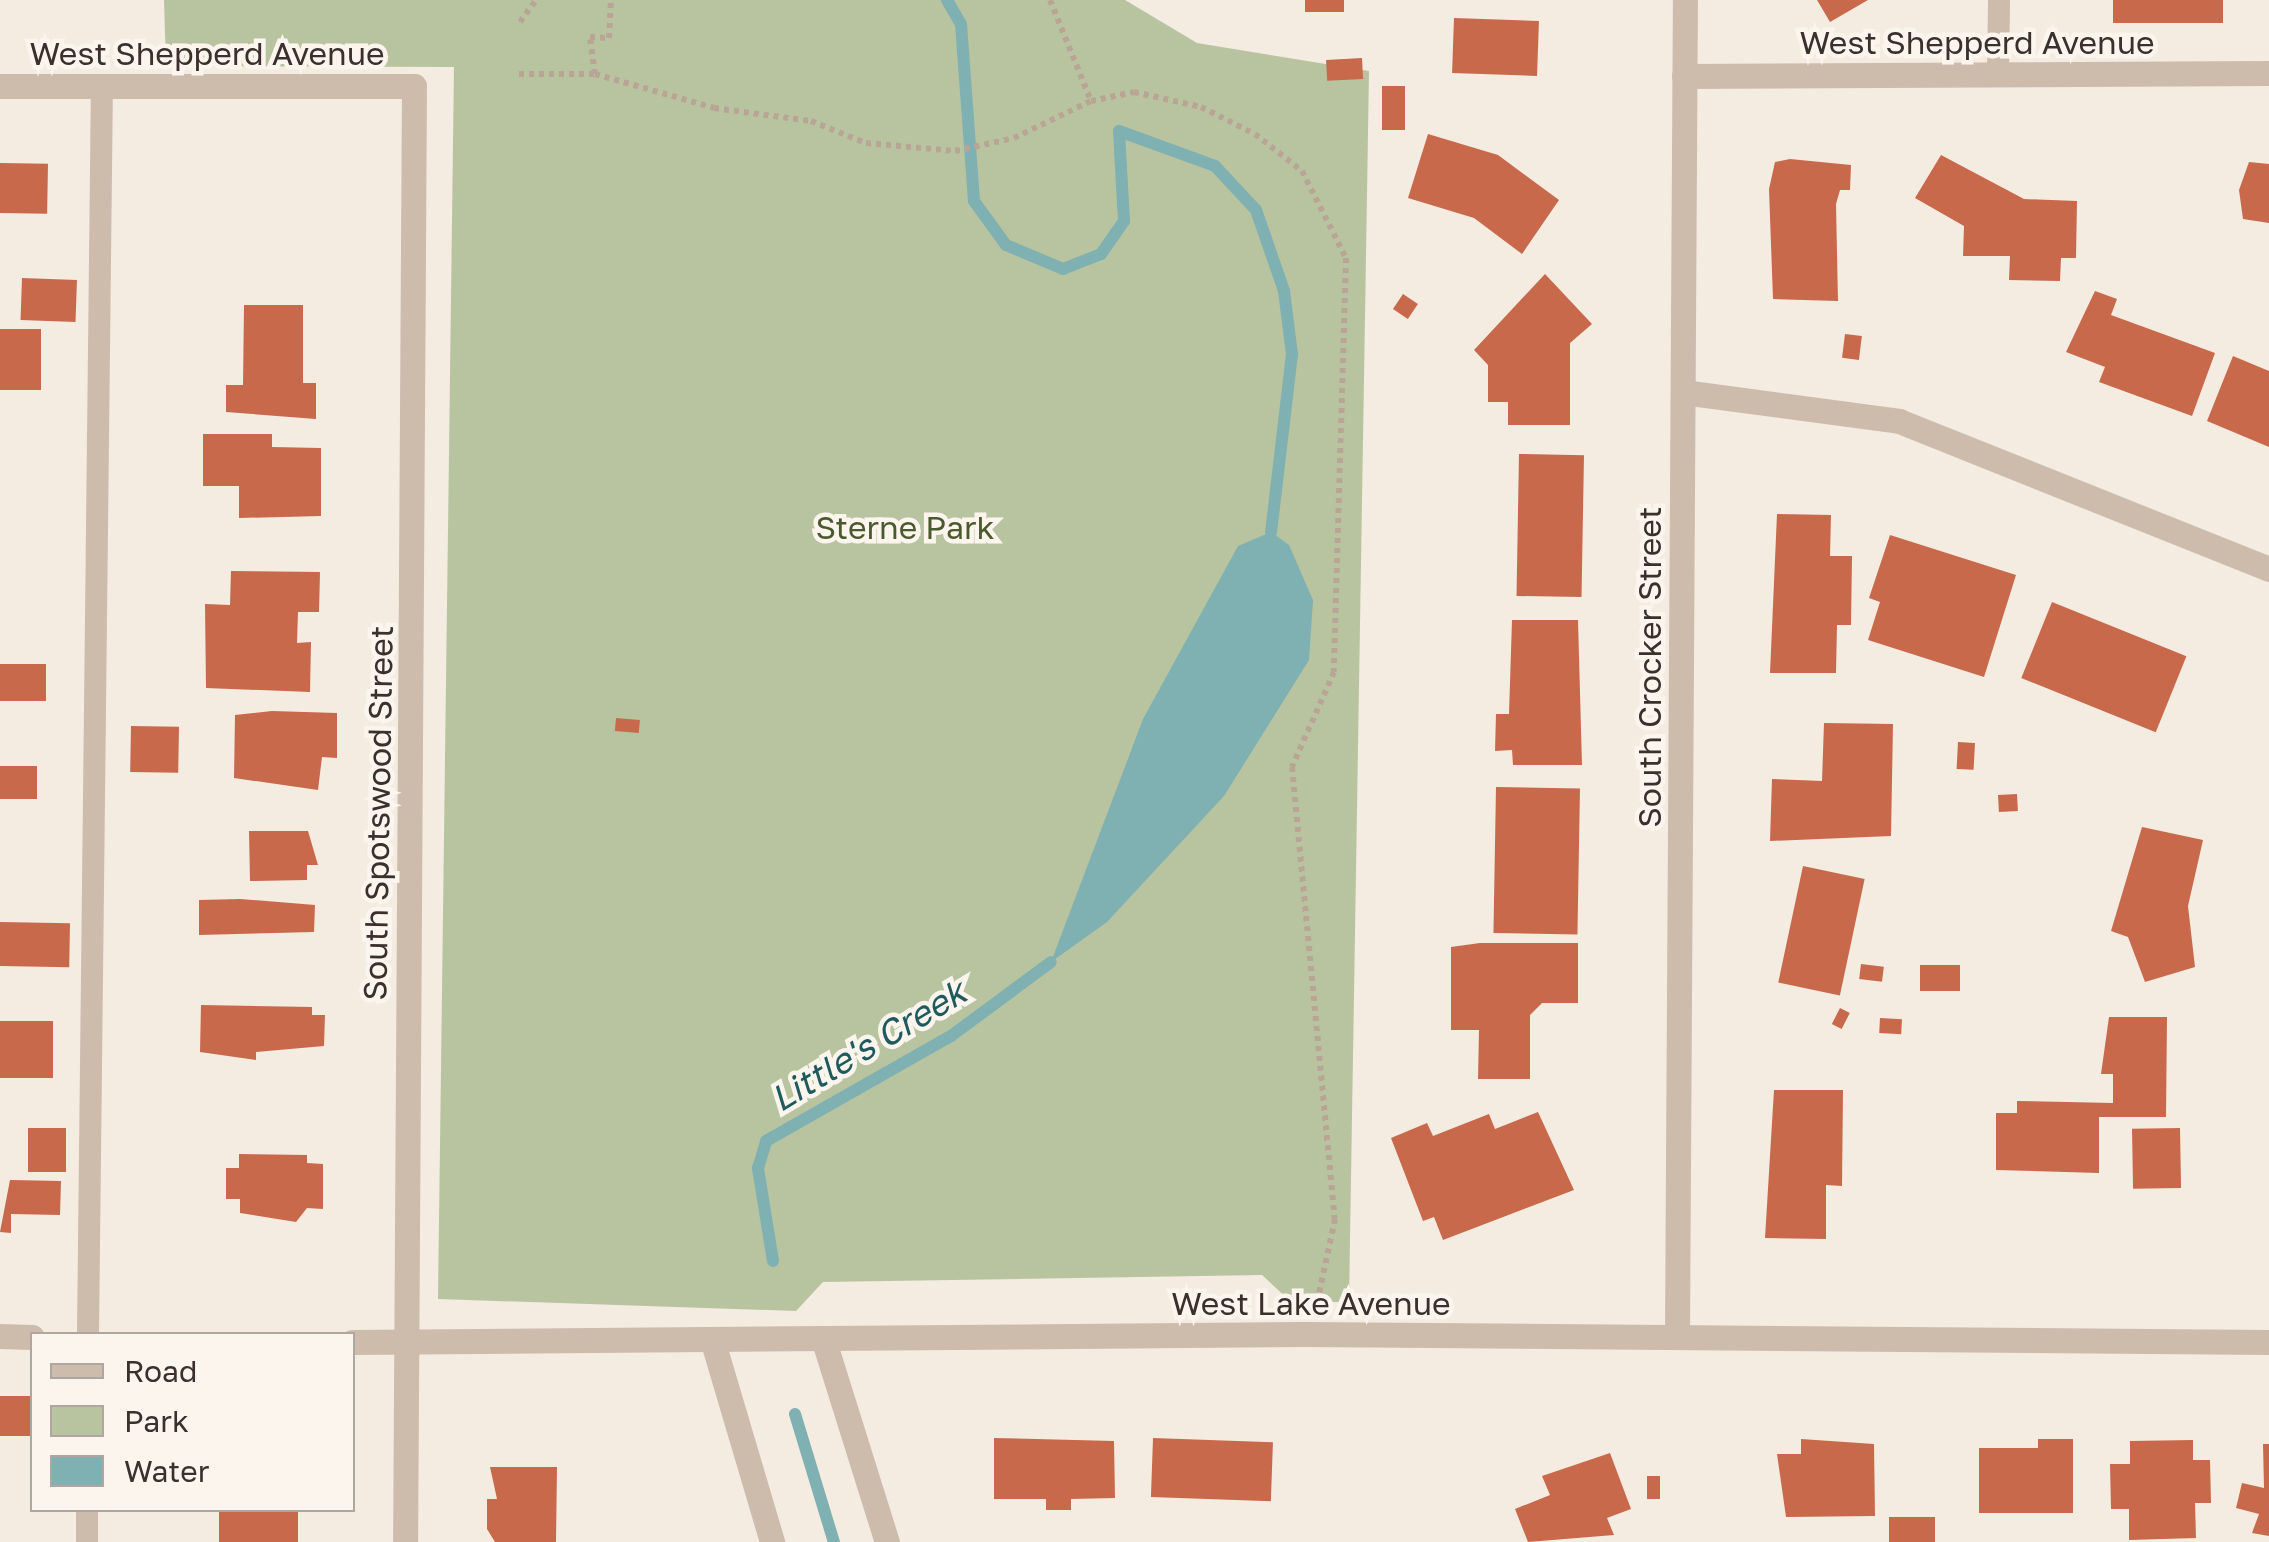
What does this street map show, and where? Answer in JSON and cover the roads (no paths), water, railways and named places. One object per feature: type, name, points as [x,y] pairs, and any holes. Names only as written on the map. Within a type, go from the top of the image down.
[{"type":"street","name":"South Crocker Street","points":[[1677,1335],[1685,0]]},
{"type":"street","name":"West Shepperd Avenue","points":[[1684,76],[2269,73]]},
{"type":"street","name":"West Shepperd Avenue","points":[[0,86],[414,86]]},
{"type":"street","name":"South Spotswood Street","points":[[404,1542],[414,86]]},
{"type":"street","points":[[1683,392],[1899,421],[2269,569]]},
{"type":"street","name":"West Lake Avenue","points":[[355,1342],[1317,1334],[2269,1342]]},
{"type":"street","points":[[0,1336],[30,1337]]},
{"type":"street","points":[[824,1338],[886,1542]]},
{"type":"street","points":[[712,1339],[772,1542]]},
{"type":"lane","points":[[1998,0],[1998,74]]},
{"type":"lane","points":[[88,1332],[102,86]]},
{"type":"lane","points":[[88,1512],[88,1542]]},
{"type":"water","points":[[1271,532],[1289,545],[1313,600],[1309,660],[1224,796],[1107,922],[1051,962],[1143,719],[1238,546]]},
{"type":"waterway","name":"Little's Creek","points":[[947,0],[961,24],[974,201],[1006,245],[1063,269],[1101,254],[1124,221],[1119,131],[1215,166],[1256,210],[1284,291],[1292,354],[1271,532]]},
{"type":"waterway","name":"Little's Creek","points":[[773,1261],[758,1168],[766,1141],[951,1036],[1051,962]]},
{"type":"waterway","name":"Little's Creek","points":[[795,1414],[834,1542]]},
{"type":"park label","name":"Sterne Park","points":[[905,527]]}]
